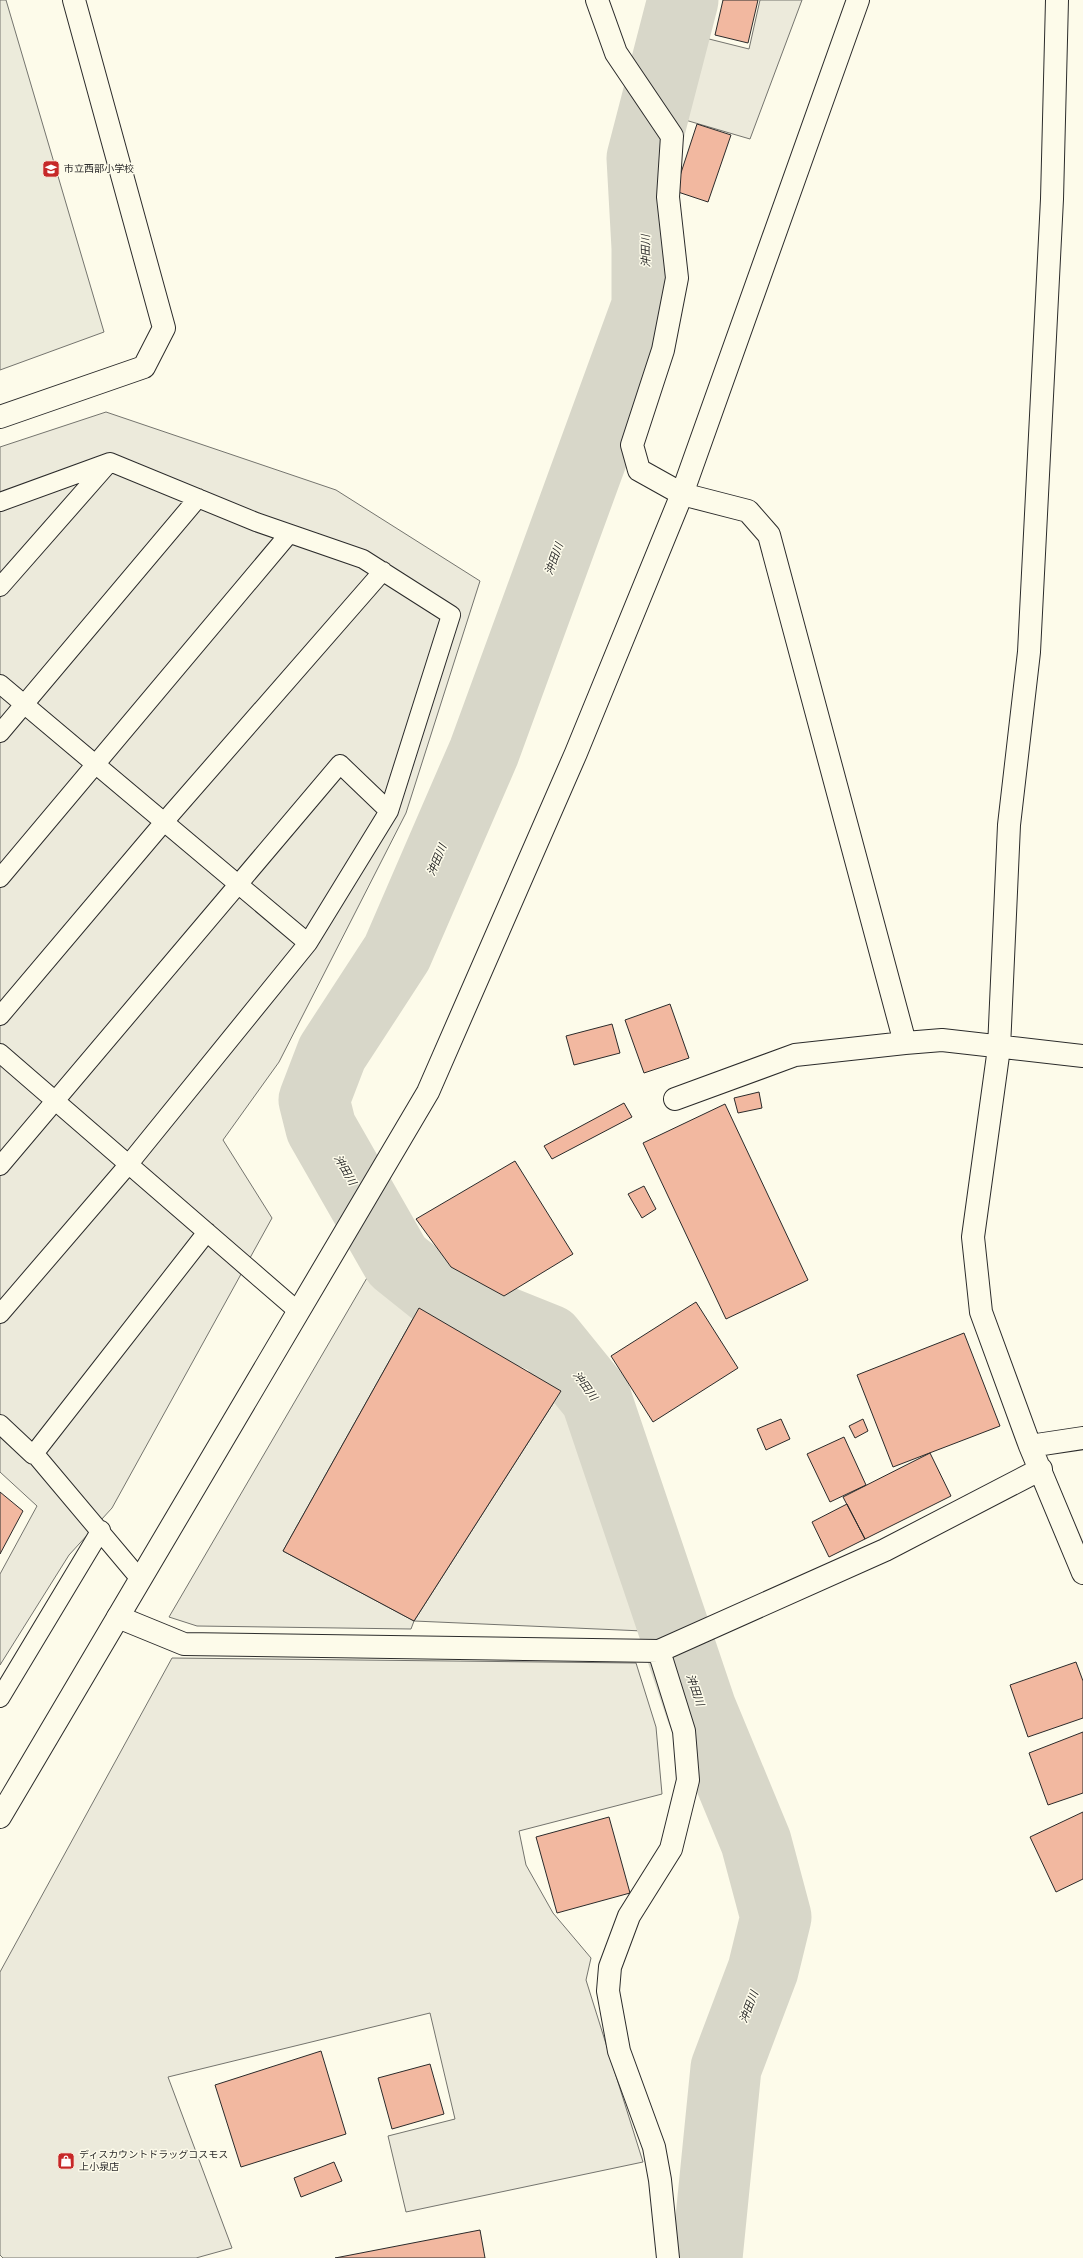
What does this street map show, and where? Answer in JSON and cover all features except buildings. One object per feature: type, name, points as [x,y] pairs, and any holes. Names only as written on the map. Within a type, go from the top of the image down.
[{"type":"street","points":[[0,418],[144,367],[164,328],[74,0]]},
{"type":"street","points":[[597,0],[616,53],[672,136],[668,197],[677,278],[663,350],[632,445],[639,470],[682,494],[748,511],[769,535],[905,1043]]},
{"type":"street","points":[[0,1817],[428,1092],[573,760],[682,494],[858,0]]},
{"type":"street","points":[[1057,0],[1052,199],[1030,620],[1009,825],[999,1048],[973,1237],[981,1312],[1030,1446],[1041,1469],[1083,1573]]},
{"type":"street","points":[[675,1099],[795,1055],[905,1043],[942,1040],[999,1048],[1083,1056]]},
{"type":"street","points":[[1030,1446],[1083,1438]]},
{"type":"street","points":[[118,1617],[184,1644],[659,1651],[885,1550],[1041,1469]]},
{"type":"street","points":[[659,1651],[684,1731],[688,1780],[671,1849],[629,1916],[610,1967],[608,1992],[619,2051],[654,2146],[660,2180],[668,2258]]},
{"type":"lane","points":[[0,587],[110,462]]},
{"type":"lane","points":[[0,502],[110,462],[289,534],[363,559],[451,615],[389,811],[308,943],[128,1165],[0,1314]]},
{"type":"lane","points":[[0,733],[198,498]]},
{"type":"lane","points":[[0,878],[97,765],[289,534]]},
{"type":"lane","points":[[0,1016],[164,822],[383,571]]},
{"type":"lane","points":[[0,684],[308,943]]},
{"type":"lane","points":[[0,1166],[54,1100],[239,885],[340,764],[389,811]]},
{"type":"lane","points":[[0,1053],[299,1312]]},
{"type":"lane","points":[[34,1453],[207,1232]]},
{"type":"lane","points":[[0,1424],[33,1454],[34,1453],[140,1579]]},
{"type":"lane","points":[[0,1698],[100,1530]]},
{"type":"shaded area","points":[[0,0],[6,0],[104,332],[0,370]]},
{"type":"shaded area","points":[[760,0],[802,0],[750,139],[675,117],[705,38],[749,49]]},
{"type":"shaded area","points":[[106,412],[336,490],[480,581],[406,813],[279,1062],[223,1140],[272,1218],[112,1508],[69,1555],[0,1665],[0,1574],[37,1506],[0,1472],[0,447]]},
{"type":"shaded area","points":[[371,1271],[419,1308],[283,1551],[414,1621],[411,1629],[197,1626],[169,1617]]},
{"type":"shaded area","points":[[561,1391],[603,1500],[643,1631],[414,1621]]},
{"type":"shaded area","points":[[172,1658],[636,1663],[656,1727],[662,1794],[519,1831],[526,1865],[553,1913],[591,1958],[586,1980],[643,2162],[406,2212],[388,2136],[455,2119],[430,2013],[168,2077],[232,2248],[196,2258],[3,2258],[0,2255],[0,1972]]},
{"type":"waterway","name":"沖田川","points":[[683,0],[642,158],[647,248],[647,306],[484,752],[397,953],[332,1053],[314,1100],[321,1128],[397,1261],[442,1297],[549,1340],[596,1398],[701,1709],[756,1842],[776,1917],[763,1970],[726,2068],[707,2258]]},
{"type":"place","name":"市立西部小学校","points":[[51,169]]},
{"type":"place","name":"ディスカウントドラッグコスモス 上小泉店","points":[[66,2161]]}]
